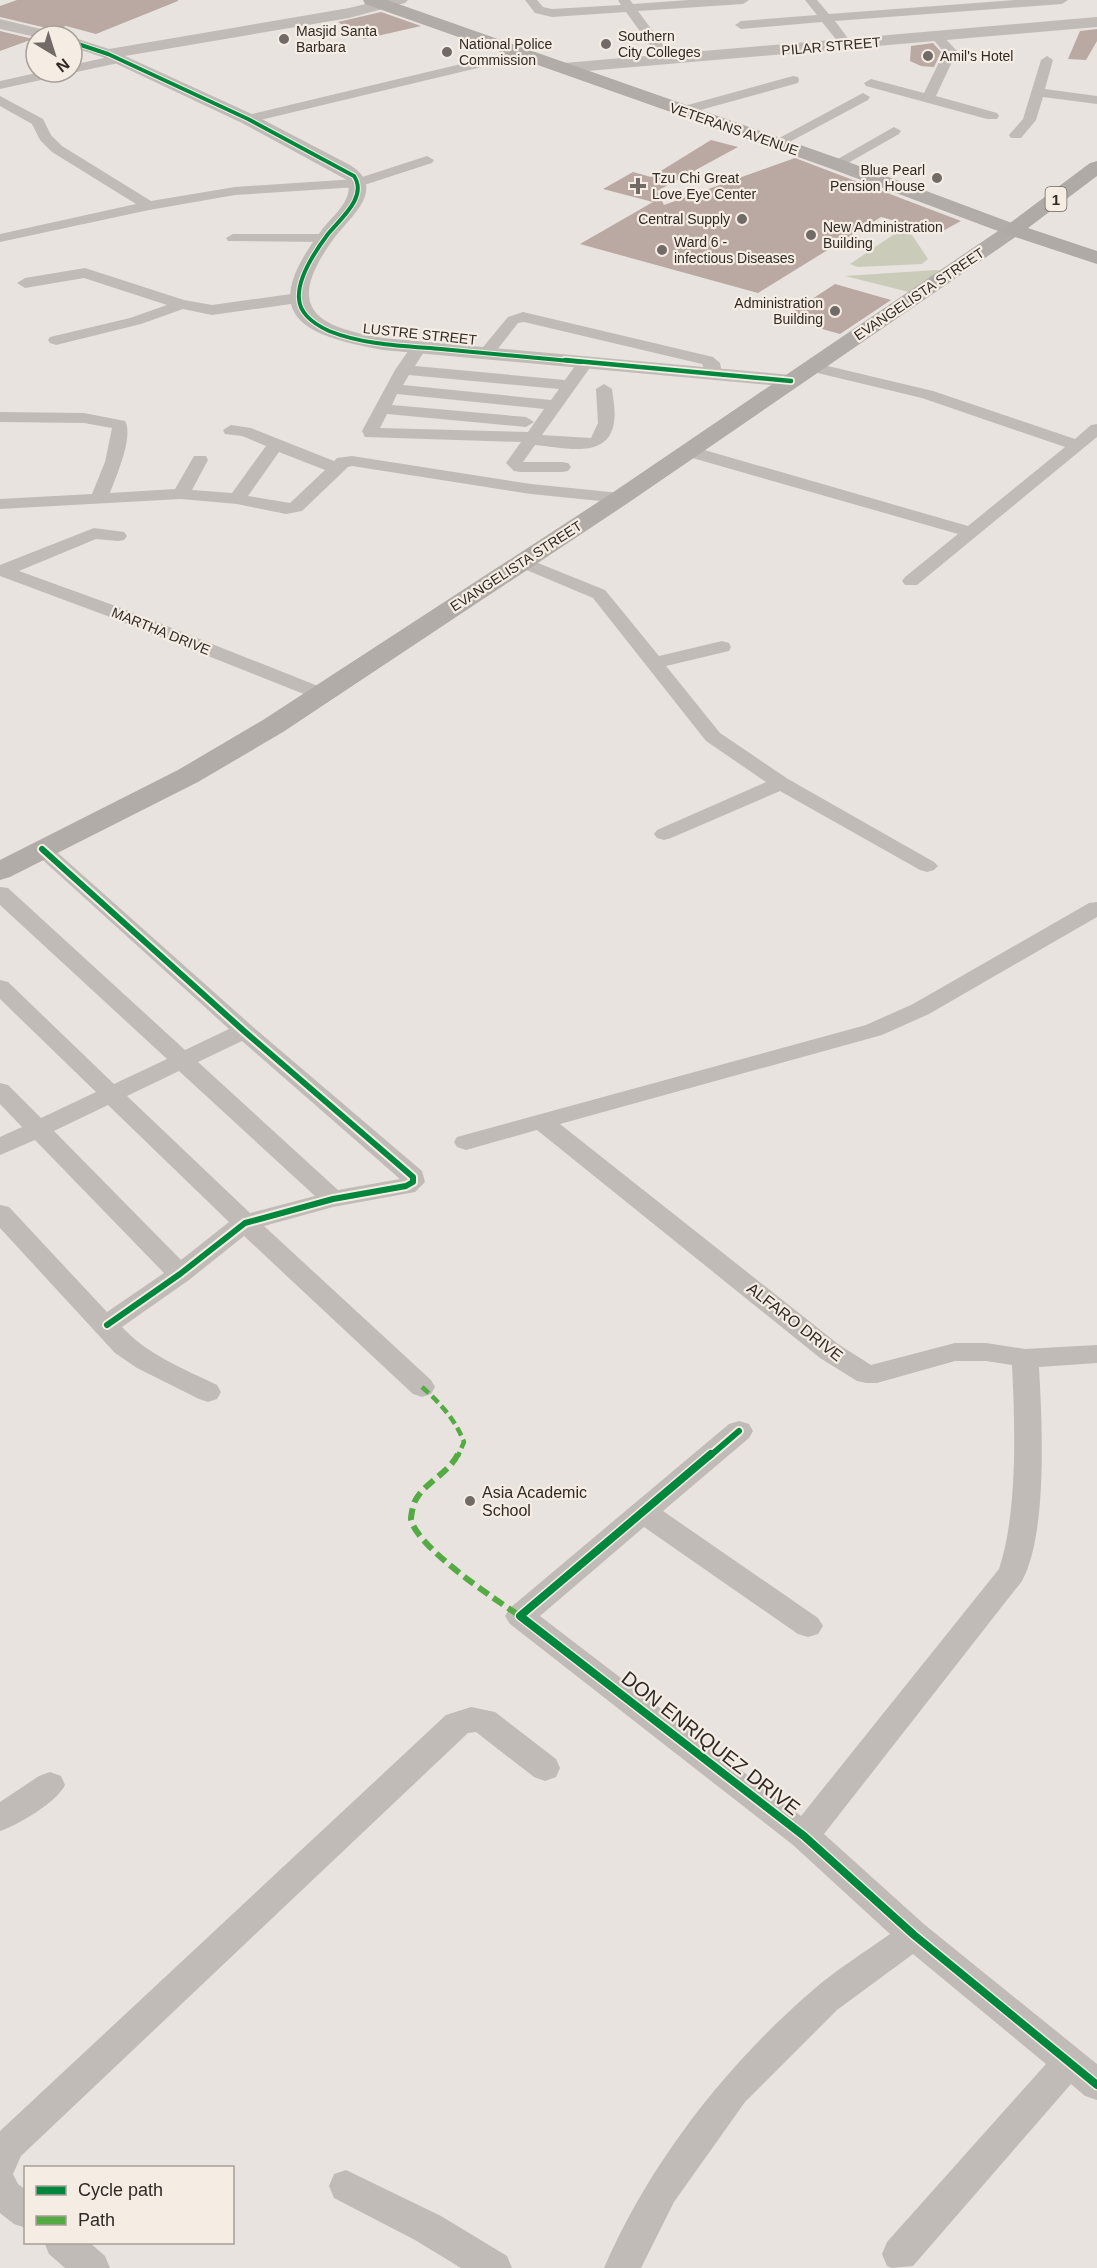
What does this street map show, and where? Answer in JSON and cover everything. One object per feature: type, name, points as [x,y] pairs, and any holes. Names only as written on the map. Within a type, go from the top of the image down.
[{"type":"main road","points":[[350,13],[366,0]]},
{"type":"main road","name":"VETERANS AVENUE","points":[[386,2],[682,111],[1097,258]]},
{"type":"main road","name":"1","points":[[1013,230],[1097,167]]},
{"type":"main road","name":"EVANGELISTA STREET","points":[[0,872],[188,776],[321,694],[620,498],[1013,230]]},
{"type":"street","points":[[531,0],[539,10],[552,13],[627,4],[743,0]]},
{"type":"street","points":[[811,0],[847,45]]},
{"type":"street","points":[[722,1],[752,38],[826,18],[990,3],[1062,0]]},
{"type":"street","points":[[84,65],[113,57],[350,13],[386,2]]},
{"type":"street","points":[[990,3],[1018,29]]},
{"type":"street","points":[[627,4],[668,60]]},
{"type":"street","name":"PILAR STREET","points":[[564,68],[668,60],[752,38],[847,45],[1097,22]]},
{"type":"street","points":[[0,24],[24,30]]},
{"type":"street","points":[[928,98],[951,51],[936,36]]},
{"type":"street","points":[[84,46],[113,57],[248,119],[344,169],[358,183]]},
{"type":"street","points":[[248,119],[524,53]]},
{"type":"street","points":[[1016,135],[1029,120],[1047,60]]},
{"type":"street","points":[[0,85],[24,80]]},
{"type":"street","points":[[682,111],[793,80]]},
{"type":"street","points":[[871,83],[992,116]]},
{"type":"street","points":[[1037,92],[1097,100]]},
{"type":"street","points":[[777,143],[863,97]]},
{"type":"street","points":[[0,100],[38,122],[45,137],[57,149],[149,206]]},
{"type":"street","points":[[836,164],[894,131]]},
{"type":"street","points":[[0,238],[149,206],[235,191],[358,183],[427,160]]},
{"type":"street","points":[[25,283],[86,273],[181,304],[212,310],[298,298],[300,284],[325,238],[348,209],[357,193],[358,183]]},
{"type":"street","points":[[233,238],[325,238]]},
{"type":"street","name":"LUSTRE STREET","points":[[298,298],[305,316],[319,326],[339,335],[383,344],[714,372],[801,374]]},
{"type":"street","points":[[56,340],[130,323],[161,314],[181,304]]},
{"type":"street","points":[[488,352],[513,320],[523,317],[706,360],[712,363],[714,372]]},
{"type":"street","points":[[418,347],[392,389],[370,430],[371,433],[537,434]]},
{"type":"street","points":[[562,467],[516,465],[514,463],[537,434],[586,362]]},
{"type":"street","points":[[403,370],[569,385]]},
{"type":"street","points":[[801,374],[866,379],[948,401],[1077,445]]},
{"type":"street","points":[[392,389],[556,405]]},
{"type":"street","points":[[383,408],[537,434],[581,444],[598,441],[606,423],[604,389]]},
{"type":"street","points":[[0,417],[84,418],[118,425],[120,428],[113,462],[99,499]]},
{"type":"street","points":[[911,581],[1097,429]]},
{"type":"street","points":[[231,430],[245,432],[335,468]]},
{"type":"street","points":[[237,499],[275,445]]},
{"type":"street","points":[[688,451],[971,532]]},
{"type":"street","points":[[181,494],[200,460]]},
{"type":"street","points":[[0,504],[181,494],[237,499],[286,508],[296,507],[335,468],[343,462],[352,461],[531,489],[620,498]]},
{"type":"street","points":[[1,570],[94,533],[118,536]]},
{"type":"street","points":[[523,562],[598,594],[713,737],[782,783],[927,866]]},
{"type":"street","name":"MARTHA DRIVE","points":[[1,570],[117,613],[321,694]]},
{"type":"street","points":[[655,663],[722,647]]},
{"type":"street","points":[[664,834],[782,783]]},
{"type":"street","points":[[42,849],[244,1031],[413,1177],[413,1182],[406,1186],[333,1199],[244,1223],[180,1275],[107,1325]]},
{"type":"street","points":[[0,894],[333,1199]]},
{"type":"street","points":[[466,1142],[874,1030],[921,1009],[1097,908]]},
{"type":"street","points":[[0,987],[244,1223],[422,1387]]},
{"type":"street","points":[[0,1148],[244,1031]]},
{"type":"street","points":[[0,1090],[180,1275]]},
{"type":"street","name":"ALFARO DRIVE","points":[[542,1122],[829,1350],[860,1372],[877,1374],[955,1352],[986,1352],[1025,1358],[1097,1354]]},
{"type":"street","points":[[0,1213],[107,1325],[124,1346],[146,1361],[208,1392]]},
{"type":"street","points":[[804,1836],[1012,1573],[1022,1548],[1026,1520],[1028,1412],[1025,1358]]},
{"type":"street","name":"DON ENRIQUEZ DRIVE","points":[[739,1431],[520,1616],[804,1836],[914,1935],[1097,2085]]},
{"type":"street","points":[[643,1512],[808,1626]]},
{"type":"street","points":[[0,2165],[9,2145],[457,1724],[471,1719],[484,1721],[545,1768]]},
{"type":"street","points":[[0,1818],[50,1785]]},
{"type":"street","points":[[622,2268],[662,2190],[733,2091],[825,2000],[914,1935]]},
{"type":"street","points":[[900,2254],[1069,2062]]},
{"type":"street","points":[[0,2183],[2,2193],[24,2210]]},
{"type":"street","points":[[346,2186],[428,2228],[494,2268]]},
{"type":"street","points":[[64,2244],[92,2268]]},
{"type":"green space","points":[[904,232],[912,235],[928,259],[922,264],[858,267],[850,264],[893,235]]},
{"type":"green space","points":[[942,271],[909,292],[845,276]]},
{"type":"building","points":[[17,0],[178,0],[96,34],[84,31],[84,24],[30,24],[0,17],[0,6]]},
{"type":"building","points":[[381,12],[421,26],[364,39],[338,22]]},
{"type":"building","points":[[1097,29],[1097,41],[1086,60],[1068,59],[1080,31]]},
{"type":"building","points":[[0,31],[24,37],[24,42],[0,51]]},
{"type":"building","name":"Amil's Hotel","points":[[933,43],[941,52],[934,67],[921,66],[910,61],[911,46]]},
{"type":"building","points":[[711,140],[738,147],[657,191],[664,205],[795,158],[961,221],[939,233],[881,217],[758,293],[580,244],[653,202],[603,189],[633,172],[651,177]]},
{"type":"building","name":"Administration Building","points":[[835,284],[891,300],[840,334],[783,318]]},
{"type":"marked path","points":[[422,1387],[447,1412],[464,1442],[456,1459],[415,1501],[411,1519],[419,1535],[433,1550],[480,1589],[520,1616]]},
{"type":"cycle path","points":[[84,46],[108,54],[248,119],[354,176],[358,187],[355,199],[324,240],[300,286],[299,301],[304,313],[326,330],[383,344],[791,381]]},
{"type":"cycle path","points":[[42,849],[244,1031],[413,1177],[413,1182],[406,1186],[333,1199],[245,1223],[180,1274],[107,1325]]},
{"type":"cycle path","points":[[739,1431],[520,1616],[804,1836],[914,1935],[1097,2085]]},
{"type":"place","name":"Masjid Santa Barbara","points":[[284,39]]},
{"type":"place","name":"Southern City Colleges","points":[[606,44]]},
{"type":"place","name":"National Police Commission","points":[[447,52]]},
{"type":"place","name":"Amil's Hotel","points":[[928,56]]},
{"type":"place","name":"Blue Pearl Pension House","points":[[937,178]]},
{"type":"place","name":"Tzu Chi Great Love Eye Center","points":[[638,186]]},
{"type":"place","name":"Central Supply","points":[[742,219]]},
{"type":"place","name":"New Administration Building","points":[[811,235]]},
{"type":"place","name":"Ward 6 - infectious Diseases","points":[[662,250]]},
{"type":"place","name":"Administration Building","points":[[835,311]]},
{"type":"place","name":"Asia Academic School","points":[[470,1501]]}]
